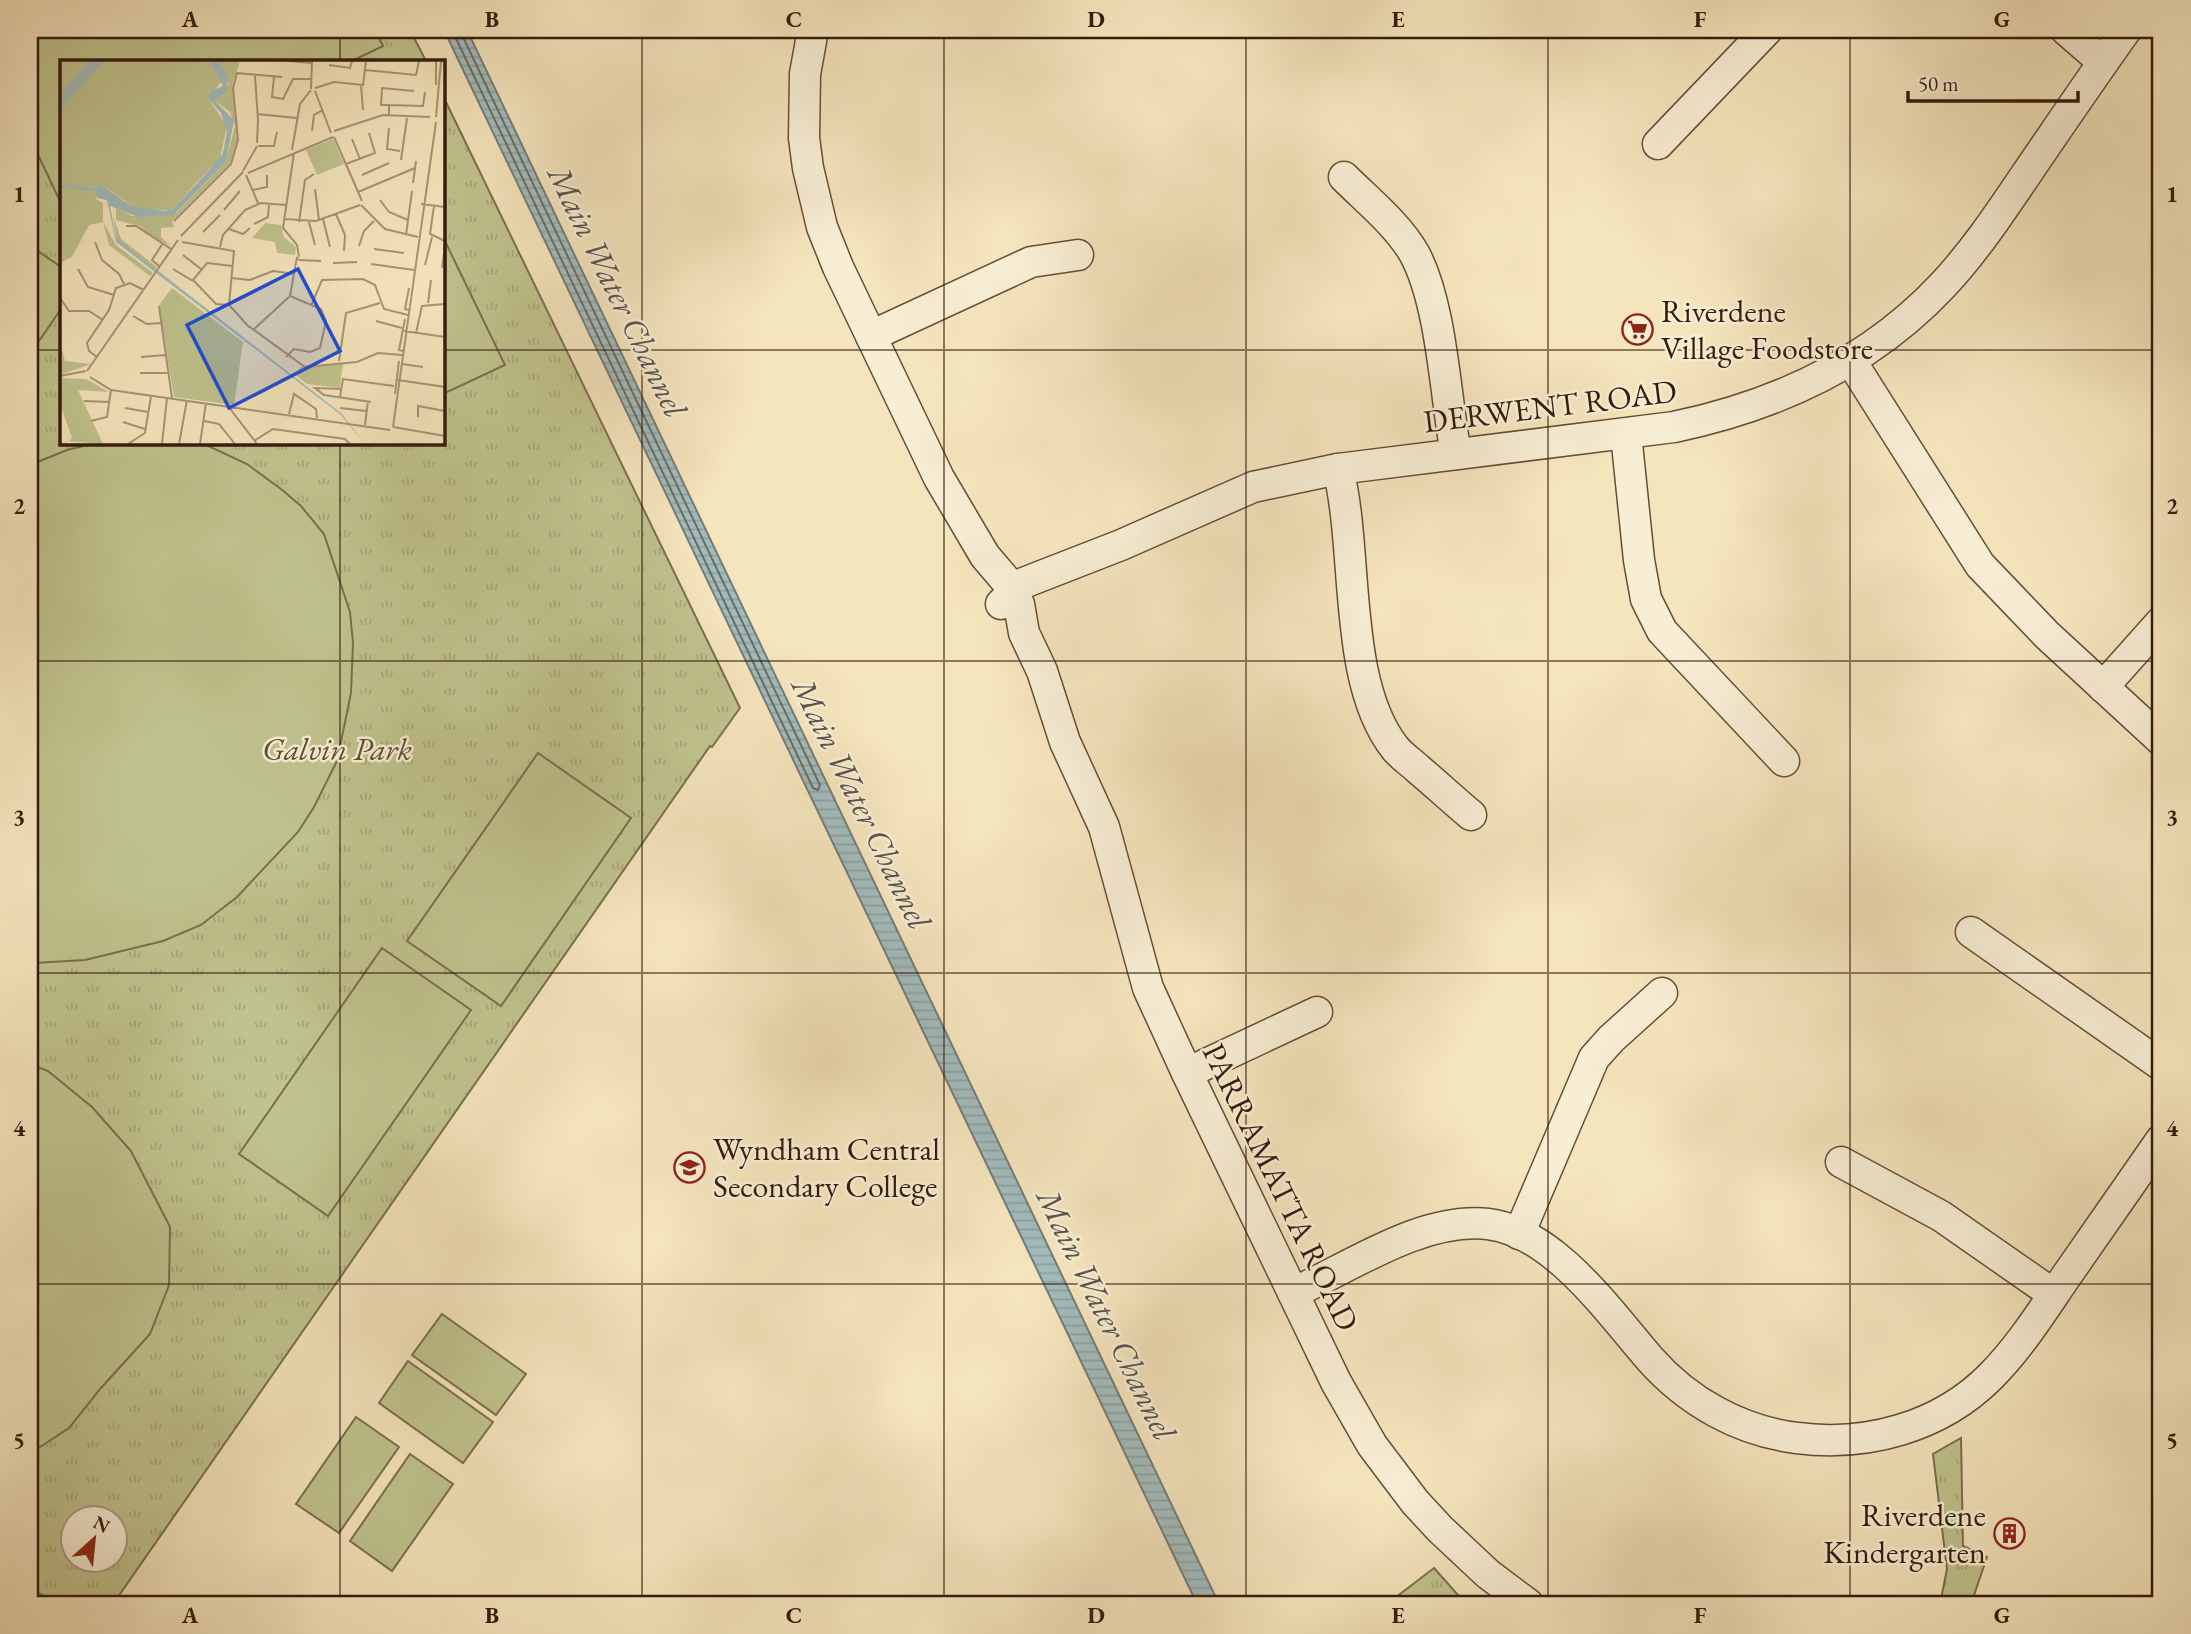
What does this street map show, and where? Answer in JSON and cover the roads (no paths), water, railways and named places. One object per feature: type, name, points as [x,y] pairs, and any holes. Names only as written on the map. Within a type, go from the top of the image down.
[{"type":"street","name":"PARRAMATTA ROAD","points":[[813,30],[805,74],[803,109],[808,168],[822,227],[939,478],[963,546],[1010,600],[1005,635],[1042,707],[1065,742],[1104,827],[1148,988],[1349,1406],[1393,1474],[1415,1502],[1488,1574],[1528,1604]]},
{"type":"street","points":[[1658,144],[1767,30]]},
{"type":"street","points":[[2066,30],[2115,46]]},
{"type":"street","points":[[2087,30],[2115,46]]},
{"type":"street","name":"DERWENT ROAD","points":[[1010,600],[1082,573],[1121,545],[1218,500],[1253,487],[1338,468],[1685,425],[1731,413],[1788,392],[1851,361],[1901,324],[1962,264],[2115,46]]},
{"type":"street","points":[[1344,177],[1394,226],[1413,251],[1423,275],[1435,320],[1456,454]]},
{"type":"street","points":[[871,337],[1031,262],[1079,255]]},
{"type":"street","points":[[1851,361],[1980,565],[2019,607],[2161,740]]},
{"type":"street","points":[[1626,434],[1639,560],[1646,599],[1662,631],[1784,761]]},
{"type":"street","points":[[1338,468],[1344,495],[1367,693],[1375,717],[1396,749],[1471,815]]},
{"type":"street","points":[[2103,687],[2161,622]]},
{"type":"street","points":[[1971,932],[2161,1065]]},
{"type":"street","points":[[1519,1234],[1594,1058],[1662,993]]},
{"type":"street","points":[[1187,1073],[1317,1012]]},
{"type":"street","points":[[1293,1293],[1431,1229],[1472,1223],[1492,1225],[1535,1240],[1561,1261],[1656,1365],[1691,1396],[1713,1410],[1759,1430],[1806,1439],[1833,1440],[1881,1435],[1907,1429],[1950,1408],[1989,1378],[2018,1344],[2161,1140]]},
{"type":"street","points":[[1841,1162],[1921,1204],[2053,1294]]},
{"type":"water","points":[[444,30],[467,30],[1219,1604],[1197,1604]]},
{"type":"place","name":"Riverdene Village Foodstore","points":[[1638,329]]},
{"type":"place","name":"Wyndham Central Secondary College","points":[[690,1167]]},
{"type":"place","name":"Riverdene Kindergarten","points":[[2009,1533]]},
{"type":"water label","name":"Main Water Channel","points":[[618,291]]},
{"type":"water label","name":"Main Water Channel","points":[[862,803]]},
{"type":"water label","name":"Main Water Channel","points":[[1107,1314]]},
{"type":"park label","name":"Galvin Park","points":[[337,749]]}]
